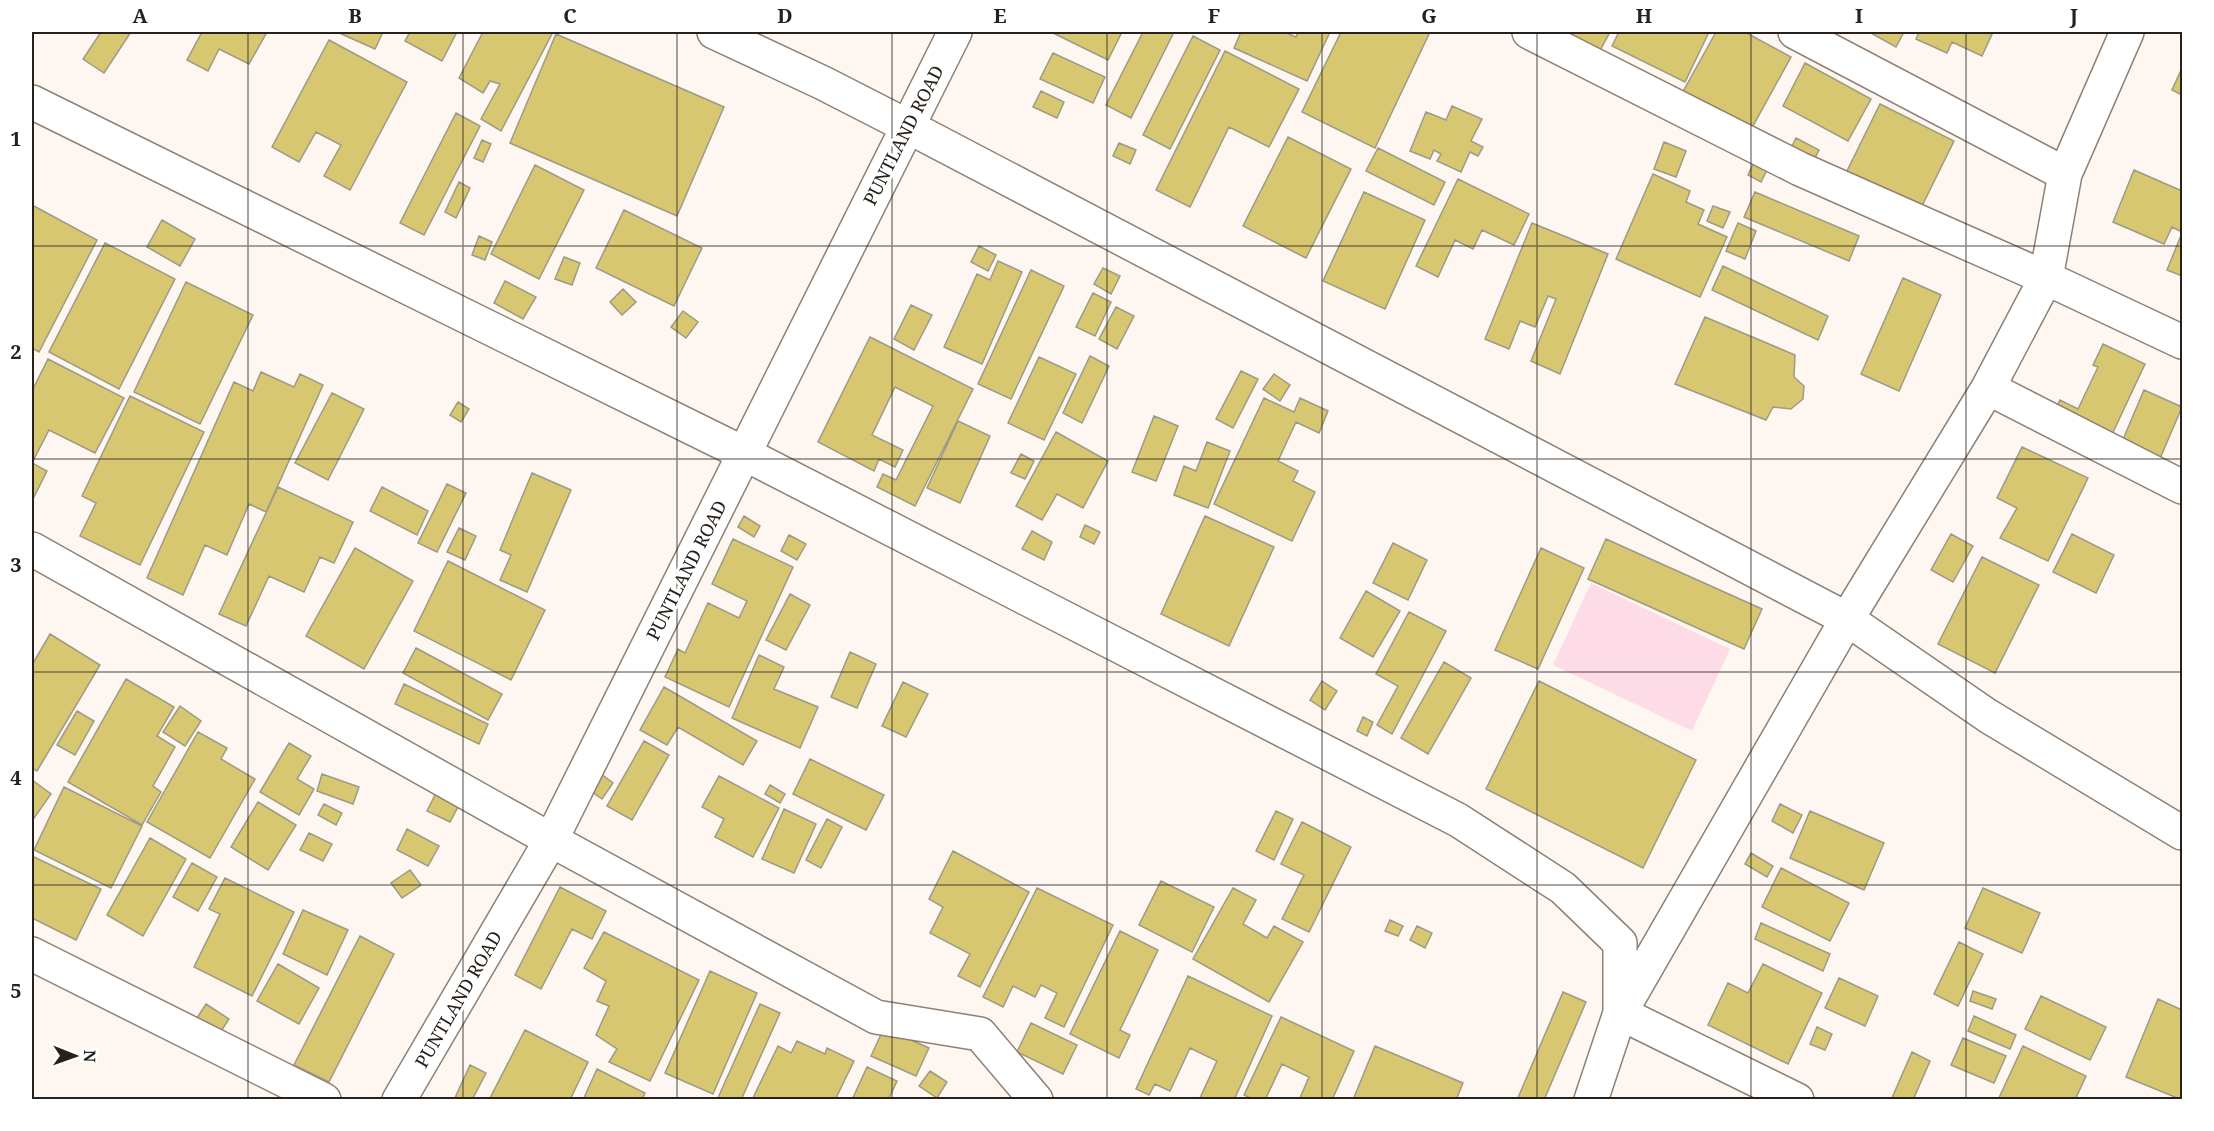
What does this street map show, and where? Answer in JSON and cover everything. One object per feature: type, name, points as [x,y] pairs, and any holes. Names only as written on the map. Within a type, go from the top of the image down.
[{"type":"street","points":[[714,32],[823,83],[907,126],[1846,619],[1988,716],[2182,833]]},
{"type":"street","name":"PUNTLAND ROAD","points":[[399,1100],[551,840],[955,32]]},
{"type":"street","points":[[1528,32],[1800,169],[2046,278],[2182,342]]},
{"type":"street","points":[[1795,32],[2065,174]]},
{"type":"street","points":[[1591,1100],[1620,1013],[1846,619],[1988,388],[2046,278],[2065,174],[2127,32]]},
{"type":"street","points":[[32,102],[745,453],[1458,820],[1563,888],[1620,944],[1620,1013]]},
{"type":"street","points":[[1988,388],[2182,487]]},
{"type":"street","points":[[32,549],[551,840],[876,1017],[980,1034],[1036,1100]]},
{"type":"street","points":[[32,954],[324,1100]]},
{"type":"street","points":[[1620,1013],[1797,1100]]},
{"type":"shaded area","points":[[1591,583],[1730,649],[1692,731],[1553,665]]},
{"type":"building","points":[[101,32],[131,32],[104,73],[83,59]]},
{"type":"building","points":[[202,32],[267,32],[249,64],[219,49],[208,71],[187,60]]},
{"type":"building","points":[[337,32],[383,32],[375,49]]},
{"type":"building","points":[[410,32],[457,32],[442,61],[405,41]]},
{"type":"building","points":[[483,32],[553,32],[501,131],[481,119],[500,84],[490,81],[483,93],[459,78]]},
{"type":"building","points":[[1051,32],[1122,32],[1108,60]]},
{"type":"building","points":[[1143,32],[1174,32],[1131,118],[1106,105]]},
{"type":"building","points":[[1241,32],[1284,32],[1296,37],[1298,32],[1330,32],[1307,81],[1234,48]]},
{"type":"building","points":[[1341,32],[1430,32],[1375,148],[1302,112]]},
{"type":"building","points":[[1566,32],[1610,32],[1596,58],[1561,41]]},
{"type":"building","points":[[1619,32],[1709,32],[1685,82],[1612,46]]},
{"type":"building","points":[[1716,32],[1745,32],[1791,57],[1748,135],[1680,97]]},
{"type":"building","points":[[1869,32],[1904,32],[1896,47]]},
{"type":"building","points":[[1919,32],[1993,32],[1982,56],[1952,42],[1947,53],[1916,39]]},
{"type":"building","points":[[556,34],[724,107],[677,216],[510,143]]},
{"type":"building","points":[[1193,36],[1220,50],[1170,149],[1143,135]]},
{"type":"building","points":[[329,40],[407,82],[350,190],[324,176],[341,145],[316,132],[299,162],[272,147]]},
{"type":"building","points":[[1225,51],[1299,89],[1269,147],[1229,127],[1190,207],[1156,190]]},
{"type":"building","points":[[1053,53],[1105,77],[1093,103],[1040,79]]},
{"type":"building","points":[[1805,63],[1871,99],[1848,141],[1783,106]]},
{"type":"building","points":[[2182,68],[2182,95],[2172,90]]},
{"type":"building","points":[[1041,91],[1064,102],[1057,118],[1033,107]]},
{"type":"building","points":[[1880,104],[1954,141],[1919,212],[1845,175]]},
{"type":"building","points":[[1452,106],[1482,119],[1471,141],[1483,147],[1478,156],[1470,152],[1461,172],[1437,161],[1441,154],[1434,150],[1430,159],[1410,151],[1426,112],[1446,120]]},
{"type":"building","points":[[456,113],[480,126],[424,235],[400,223]]},
{"type":"building","points":[[1288,137],[1351,169],[1306,258],[1243,226]]},
{"type":"building","points":[[1796,138],[1819,150],[1812,164],[1789,152]]},
{"type":"building","points":[[482,140],[491,144],[483,162],[474,158]]},
{"type":"building","points":[[1664,142],[1686,151],[1676,177],[1654,169]]},
{"type":"building","points":[[1119,143],[1136,150],[1130,164],[1113,156]]},
{"type":"building","points":[[1378,148],[1445,182],[1434,205],[1366,171]]},
{"type":"building","points":[[1755,160],[1769,166],[1761,182],[1748,175]]},
{"type":"building","points":[[535,165],[584,190],[539,279],[491,254]]},
{"type":"building","points":[[2134,170],[2182,191],[2182,232],[2172,227],[2164,244],[2113,222]]},
{"type":"building","points":[[1653,174],[1690,191],[1686,202],[1704,210],[1698,224],[1727,237],[1700,297],[1616,259]]},
{"type":"building","points":[[1458,179],[1529,214],[1514,245],[1482,230],[1473,249],[1455,240],[1438,277],[1416,266]]},
{"type":"building","points":[[459,182],[470,188],[456,218],[445,212]]},
{"type":"building","points":[[1364,192],[1425,220],[1385,309],[1323,281]]},
{"type":"building","points":[[1755,192],[1859,236],[1849,261],[1744,217]]},
{"type":"building","points":[[32,205],[97,240],[39,352],[32,348]]},
{"type":"building","points":[[1713,206],[1730,212],[1723,228],[1707,221]]},
{"type":"building","points":[[624,210],[702,248],[674,306],[596,268]]},
{"type":"building","points":[[162,220],[195,239],[180,266],[147,247]]},
{"type":"building","points":[[1532,223],[1608,254],[1560,374],[1531,361],[1556,299],[1548,296],[1535,327],[1520,321],[1509,349],[1485,339]]},
{"type":"building","points":[[1738,223],[1756,231],[1745,259],[1726,251]]},
{"type":"building","points":[[2182,233],[2182,276],[2167,270]]},
{"type":"building","points":[[479,236],[492,242],[485,260],[472,255]]},
{"type":"building","points":[[105,243],[175,279],[119,389],[49,352]]},
{"type":"building","points":[[979,246],[996,255],[988,271],[971,262]]},
{"type":"building","points":[[564,257],[580,263],[572,285],[555,279]]},
{"type":"building","points":[[998,261],[1022,272],[982,364],[944,347],[977,274],[990,280]]},
{"type":"building","points":[[1723,266],[1828,316],[1818,340],[1712,290]]},
{"type":"building","points":[[1103,268],[1120,276],[1111,294],[1094,284]]},
{"type":"building","points":[[1031,270],[1064,286],[1011,399],[978,384]]},
{"type":"building","points":[[1903,278],[1941,295],[1899,391],[1861,374]]},
{"type":"building","points":[[505,281],[536,297],[523,319],[494,303]]},
{"type":"building","points":[[186,282],[253,315],[200,424],[134,392]]},
{"type":"building","points":[[623,289],[636,302],[622,315],[610,302]]},
{"type":"building","points":[[1093,293],[1111,302],[1095,336],[1076,327]]},
{"type":"building","points":[[911,305],[932,315],[914,350],[894,339]]},
{"type":"building","points":[[1116,307],[1134,316],[1117,349],[1099,339]]},
{"type":"building","points":[[683,311],[698,322],[686,338],[671,327]]},
{"type":"building","points":[[1705,317],[1795,355],[1794,377],[1804,386],[1803,399],[1791,409],[1773,407],[1766,420],[1675,384]]},
{"type":"building","points":[[870,337],[973,389],[915,506],[877,487],[883,474],[896,480],[933,406],[895,387],[872,435],[903,450],[895,467],[879,459],[874,471],[818,442]]},
{"type":"building","points":[[2103,344],[2145,364],[2108,443],[2052,416],[2060,400],[2078,409],[2098,367],[2093,365]]},
{"type":"building","points":[[1090,356],[1109,366],[1082,423],[1063,413]]},
{"type":"building","points":[[1039,357],[1076,374],[1044,440],[1008,423]]},
{"type":"building","points":[[48,359],[124,398],[95,453],[49,430],[32,463],[32,391]]},
{"type":"building","points":[[1241,371],[1258,379],[1233,428],[1216,419]]},
{"type":"building","points":[[261,372],[294,387],[300,374],[323,385],[266,512],[249,504],[227,555],[205,545],[183,595],[147,578],[234,382],[253,391]]},
{"type":"building","points":[[1274,374],[1290,385],[1280,401],[1263,389]]},
{"type":"building","points":[[2144,390],[2182,407],[2159,461],[2121,444]]},
{"type":"building","points":[[332,393],[364,409],[328,480],[295,463]]},
{"type":"building","points":[[130,396],[204,432],[140,565],[80,536],[96,503],[82,496]]},
{"type":"building","points":[[1264,398],[1294,412],[1300,398],[1328,411],[1319,433],[1296,422],[1278,461],[1298,471],[1293,481],[1315,492],[1292,541],[1214,504]]},
{"type":"building","points":[[458,402],[469,409],[461,422],[450,415]]},
{"type":"building","points":[[1154,416],[1178,426],[1156,481],[1132,472]]},
{"type":"building","points":[[958,421],[990,436],[960,503],[927,488]]},
{"type":"building","points":[[1056,432],[1108,461],[1083,508],[1057,494],[1042,520],[1016,506]]},
{"type":"building","points":[[1207,442],[1230,451],[1208,508],[1174,495],[1184,466],[1196,471]]},
{"type":"building","points":[[2022,447],[2088,478],[2048,561],[2000,538],[2017,508],[1997,498]]},
{"type":"building","points":[[1021,454],[1034,461],[1025,479],[1011,473]]},
{"type":"building","points":[[32,463],[47,471],[32,501]]},
{"type":"building","points":[[532,473],[571,490],[527,592],[500,580],[511,555],[500,550]]},
{"type":"building","points":[[447,484],[466,493],[437,552],[418,543]]},
{"type":"building","points":[[278,487],[353,522],[334,563],[320,557],[304,592],[269,576],[246,626],[219,614]]},
{"type":"building","points":[[382,487],[428,511],[417,535],[370,511]]},
{"type":"building","points":[[744,516],[760,526],[754,537],[738,527]]},
{"type":"building","points":[[1205,516],[1274,547],[1229,646],[1161,614]]},
{"type":"building","points":[[1085,525],[1100,532],[1094,544],[1080,537]]},
{"type":"building","points":[[459,528],[476,536],[465,560],[447,552]]},
{"type":"building","points":[[1032,531],[1052,542],[1044,560],[1022,549]]},
{"type":"building","points":[[1951,534],[1973,546],[1953,582],[1931,570]]},
{"type":"building","points":[[2072,534],[2114,555],[2096,593],[2053,572]]},
{"type":"building","points":[[789,535],[806,544],[797,560],[781,551]]},
{"type":"building","points":[[733,539],[793,567],[729,707],[665,677],[678,649],[685,653],[708,603],[739,618],[747,601],[712,584]]},
{"type":"building","points":[[1606,539],[1762,609],[1744,649],[1588,579]]},
{"type":"building","points":[[1393,543],[1427,560],[1408,600],[1373,583]]},
{"type":"building","points":[[355,548],[413,581],[364,669],[306,636]]},
{"type":"building","points":[[1541,548],[1584,568],[1538,669],[1495,650]]},
{"type":"building","points":[[1982,557],[2039,585],[1995,673],[1938,644]]},
{"type":"building","points":[[448,561],[545,610],[511,680],[414,631]]},
{"type":"building","points":[[1366,591],[1400,611],[1373,657],[1340,638]]},
{"type":"building","points":[[790,594],[810,605],[786,650],[766,640]]},
{"type":"building","points":[[1409,612],[1446,631],[1392,734],[1377,725],[1398,686],[1376,674]]},
{"type":"building","points":[[50,634],[100,665],[37,771],[32,768],[32,665]]},
{"type":"building","points":[[416,648],[502,694],[488,720],[403,673]]},
{"type":"building","points":[[850,652],[876,664],[857,708],[831,697]]},
{"type":"building","points":[[759,655],[784,667],[774,689],[818,707],[800,748],[732,718]]},
{"type":"building","points":[[1444,662],[1471,678],[1428,754],[1401,738]]},
{"type":"building","points":[[126,679],[174,707],[157,736],[175,747],[153,786],[161,792],[142,825],[68,782]]},
{"type":"building","points":[[1322,681],[1337,691],[1325,710],[1310,700]]},
{"type":"building","points":[[1539,681],[1696,760],[1643,868],[1486,789]]},
{"type":"building","points":[[903,682],[928,694],[906,737],[882,726]]},
{"type":"building","points":[[404,684],[488,724],[479,744],[395,704]]},
{"type":"building","points":[[664,687],[757,741],[743,765],[678,727],[667,745],[640,730]]},
{"type":"building","points":[[180,706],[201,721],[185,746],[163,732]]},
{"type":"building","points":[[77,711],[94,721],[75,755],[57,745]]},
{"type":"building","points":[[1363,717],[1373,722],[1367,736],[1357,731]]},
{"type":"building","points":[[198,732],[227,748],[221,759],[255,779],[210,858],[147,822]]},
{"type":"building","points":[[644,741],[669,755],[632,820],[607,806]]},
{"type":"building","points":[[289,743],[311,756],[297,779],[314,789],[299,815],[260,792]]},
{"type":"building","points":[[810,759],[884,795],[866,830],[793,794]]},
{"type":"building","points":[[596,770],[613,783],[602,799],[584,786]]},
{"type":"building","points":[[322,774],[359,787],[353,804],[317,791]]},
{"type":"building","points":[[719,776],[779,808],[753,857],[715,837],[724,819],[702,807]]},
{"type":"building","points":[[32,780],[51,794],[34,818],[32,816]]},
{"type":"building","points":[[770,785],[785,794],[780,803],[765,794]]},
{"type":"building","points":[[64,787],[142,826],[111,888],[34,850]]},
{"type":"building","points":[[437,791],[460,803],[450,822],[427,811]]},
{"type":"building","points":[[258,802],[296,825],[268,870],[231,847]]},
{"type":"building","points":[[324,804],[342,813],[336,825],[318,815]]},
{"type":"building","points":[[1780,804],[1802,815],[1793,833],[1772,821]]},
{"type":"building","points":[[784,809],[816,824],[794,873],[762,859]]},
{"type":"building","points":[[1276,811],[1293,819],[1274,860],[1256,851]]},
{"type":"building","points":[[1810,811],[1884,843],[1864,890],[1790,858]]},
{"type":"building","points":[[827,819],[842,827],[821,868],[806,860]]},
{"type":"building","points":[[1302,822],[1351,847],[1309,932],[1282,919],[1304,875],[1281,864]]},
{"type":"building","points":[[407,829],[439,846],[428,866],[397,850]]},
{"type":"building","points":[[309,833],[332,844],[323,861],[300,850]]},
{"type":"building","points":[[150,838],[186,859],[143,936],[107,915]]},
{"type":"building","points":[[953,851],[1029,892],[980,987],[958,976],[970,954],[930,933],[943,907],[929,899]]},
{"type":"building","points":[[1751,853],[1773,866],[1767,877],[1745,864]]},
{"type":"building","points":[[34,857],[101,889],[76,940],[32,918],[32,863]]},
{"type":"building","points":[[192,863],[217,877],[198,911],[173,897]]},
{"type":"building","points":[[1781,868],[1849,903],[1830,941],[1762,907]]},
{"type":"building","points":[[410,870],[421,885],[402,898],[391,883]]},
{"type":"building","points":[[225,878],[294,912],[252,996],[194,967],[220,914],[209,909]]},
{"type":"building","points":[[1161,881],[1214,907],[1192,952],[1139,925]]},
{"type":"building","points":[[560,887],[606,911],[592,939],[572,929],[541,989],[515,975]]},
{"type":"building","points":[[1037,888],[1113,925],[1064,1027],[1045,1018],[1057,993],[1041,985],[1035,997],[1013,986],[1003,1007],[983,997]]},
{"type":"building","points":[[1233,888],[1256,900],[1243,924],[1267,938],[1274,926],[1303,942],[1269,1002],[1193,959]]},
{"type":"building","points":[[1983,888],[2040,913],[2022,953],[1965,928]]},
{"type":"building","points":[[303,910],[348,930],[327,975],[283,954]]},
{"type":"building","points":[[1390,920],[1403,926],[1398,936],[1385,931]]},
{"type":"building","points":[[1761,923],[1830,954],[1823,971],[1755,939]]},
{"type":"building","points":[[1417,926],[1432,933],[1425,948],[1410,940]]},
{"type":"building","points":[[1120,931],[1158,950],[1120,1030],[1130,1035],[1119,1058],[1070,1034]]},
{"type":"building","points":[[604,932],[699,980],[650,1081],[609,1062],[617,1049],[596,1035],[609,1006],[597,1001],[606,981],[584,968]]},
{"type":"building","points":[[360,936],[394,954],[329,1082],[294,1065]]},
{"type":"building","points":[[1959,942],[1983,954],[1958,1006],[1934,994]]},
{"type":"building","points":[[278,964],[319,988],[299,1024],[257,1001]]},
{"type":"building","points":[[1763,964],[1822,993],[1788,1064],[1708,1025],[1728,983],[1748,993]]},
{"type":"building","points":[[710,971],[757,993],[713,1094],[665,1073]]},
{"type":"building","points":[[1188,976],[1272,1016],[1234,1100],[1199,1100],[1217,1061],[1190,1048],[1170,1091],[1155,1084],[1149,1095],[1136,1089]]},
{"type":"building","points":[[1839,978],[1878,996],[1865,1026],[1825,1008]]},
{"type":"building","points":[[1973,991],[1996,999],[1992,1009],[1970,1001]]},
{"type":"building","points":[[1563,992],[1586,1002],[1544,1100],[1517,1100]]},
{"type":"building","points":[[2041,996],[2106,1027],[2090,1060],[2025,1029]]},
{"type":"building","points":[[2158,999],[2182,1010],[2182,1100],[2126,1077]]},
{"type":"building","points":[[206,1004],[229,1019],[216,1039],[193,1024]]},
{"type":"building","points":[[760,1004],[780,1013],[741,1100],[717,1100]]},
{"type":"building","points":[[1974,1016],[2016,1035],[2010,1049],[1968,1031]]},
{"type":"building","points":[[1281,1017],[1354,1051],[1332,1100],[1299,1100],[1309,1077],[1282,1064],[1265,1100],[1254,1100],[1244,1095]]},
{"type":"building","points":[[1031,1023],[1077,1045],[1063,1074],[1017,1052]]},
{"type":"building","points":[[1817,1027],[1832,1034],[1825,1050],[1810,1044]]},
{"type":"building","points":[[884,1028],[929,1048],[916,1076],[871,1056]]},
{"type":"building","points":[[525,1030],[588,1062],[570,1100],[489,1100]]},
{"type":"building","points":[[1963,1038],[2006,1056],[1994,1083],[1951,1065]]},
{"type":"building","points":[[797,1041],[825,1054],[827,1048],[854,1061],[835,1100],[752,1100],[778,1046],[791,1053]]},
{"type":"building","points":[[1375,1046],[1463,1083],[1456,1100],[1353,1100]]},
{"type":"building","points":[[2023,1046],[2086,1076],[2075,1100],[1998,1100]]},
{"type":"building","points":[[1912,1052],[1930,1061],[1913,1100],[1891,1100]]},
{"type":"building","points":[[470,1065],[486,1073],[472,1100],[454,1100]]},
{"type":"building","points":[[867,1067],[897,1081],[888,1100],[852,1100]]},
{"type":"building","points":[[597,1069],[645,1093],[642,1100],[583,1100]]},
{"type":"building","points":[[930,1071],[947,1082],[937,1098],[919,1086]]}]
